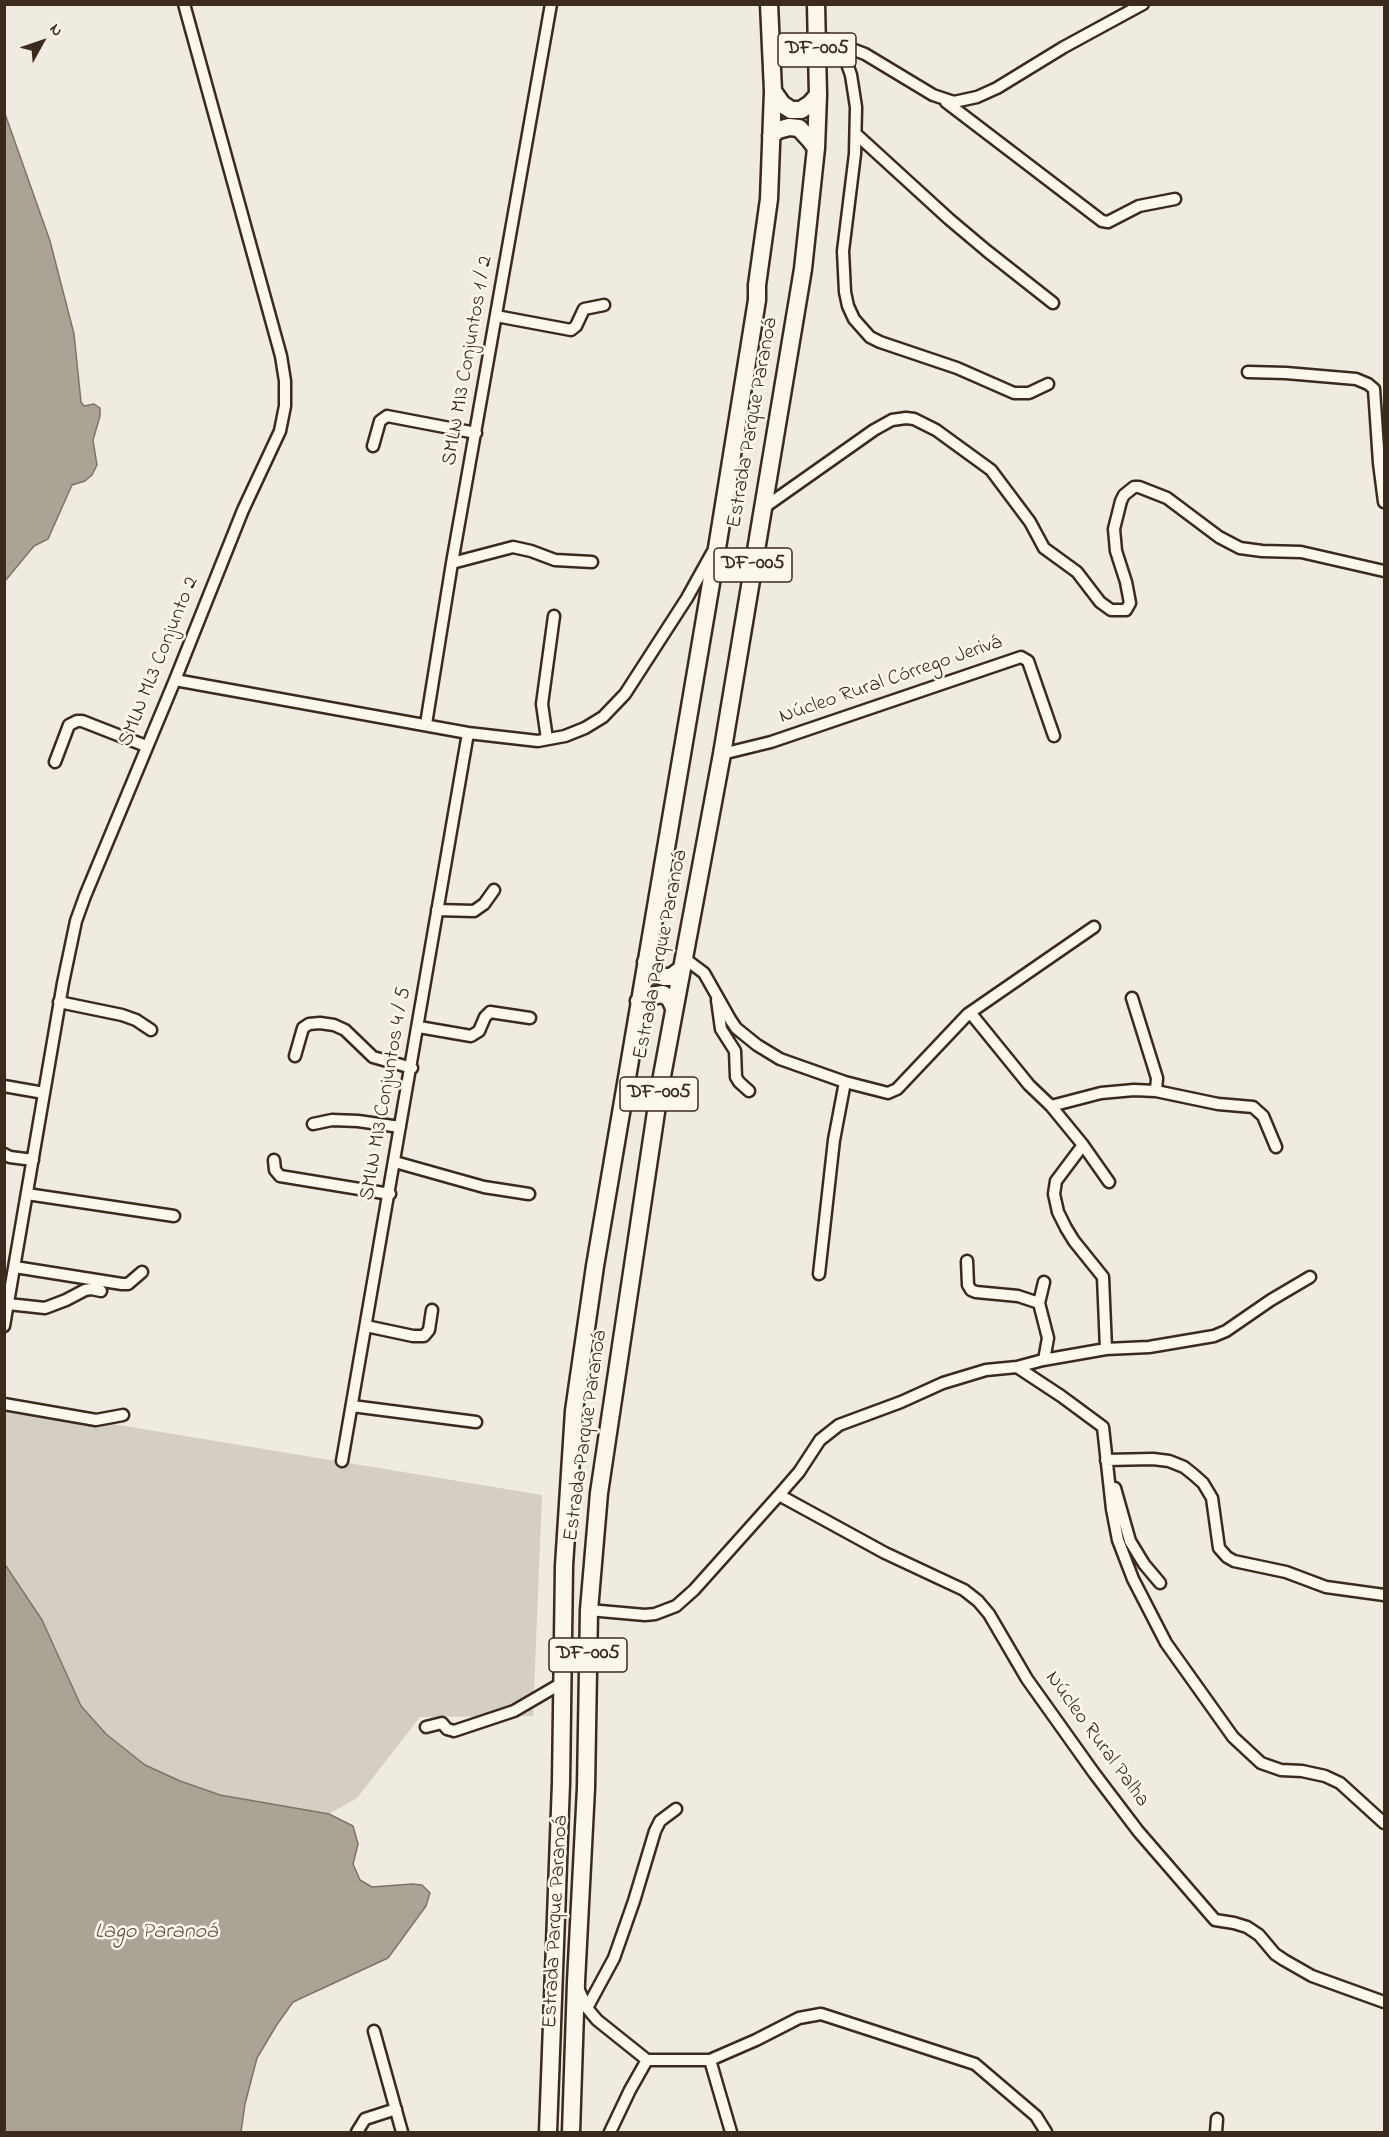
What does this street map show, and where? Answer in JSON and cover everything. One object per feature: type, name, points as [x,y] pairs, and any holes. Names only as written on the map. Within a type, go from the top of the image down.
[{"type":"main road","name":"Estrada Parque Paranoá","points":[[548,2133],[561,1783],[566,1524],[574,1411],[582,1348],[639,1001],[757,300],[769,200],[773,91],[769,4]]},
{"type":"main road","name":"Estrada Parque Paranoá","points":[[571,2133],[586,1788],[589,1610],[599,1493],[659,1092],[722,754],[803,269],[816,148],[818,95],[816,4]]},
{"type":"main road","points":[[773,91],[782,104],[791,110],[801,110],[818,95]]},
{"type":"main road","points":[[771,136],[778,130],[789,127],[799,128],[816,148]]},
{"type":"main road","points":[[646,962],[656,974],[664,977],[671,976],[683,964]]},
{"type":"main road","points":[[639,1001],[663,994],[670,999],[674,1008]]},
{"type":"main road","points":[[561,1783],[568,1795],[573,1797],[578,1796],[586,1788]]},
{"type":"street","name":"SMLN ML3 Conjunto 2","points":[[4,1326],[59,1002],[76,921],[243,510],[280,431],[285,406],[285,381],[281,356],[184,4]]},
{"type":"street","name":"SMLN MI3 Conjuntos 1 / 2","points":[[426,724],[452,563],[551,4]]},
{"type":"street","points":[[944,100],[963,101],[997,87],[1143,4]]},
{"type":"street","points":[[817,36],[866,54],[944,100],[1102,221],[1108,222],[1139,206],[1175,200]]},
{"type":"street","points":[[840,44],[854,91],[856,134],[843,251],[845,292],[854,319],[870,337],[880,342],[957,368],[1014,393],[1029,393],[1048,384]]},
{"type":"street","points":[[856,134],[987,251],[1053,303]]},
{"type":"street","points":[[496,316],[571,330],[576,326],[584,309],[604,305]]},
{"type":"street","points":[[1248,372],[1356,379],[1374,389],[1384,502]]},
{"type":"street","points":[[373,446],[380,421],[387,416],[476,433]]},
{"type":"street","points":[[762,509],[874,430],[892,420],[906,418],[914,419],[936,430],[991,470],[1030,522],[1044,548],[1077,572],[1100,602],[1111,610],[1126,610],[1130,603],[1116,551],[1114,529],[1121,501],[1124,495],[1134,487],[1167,498],[1219,537],[1240,548],[1301,552],[1384,572]]},
{"type":"street","points":[[175,680],[468,733],[528,740],[565,736],[603,717],[625,694],[687,598],[718,542]]},
{"type":"street","points":[[452,563],[513,548],[531,550],[555,560],[592,562]]},
{"type":"street","points":[[687,598],[706,606]]},
{"type":"street","points":[[547,739],[542,693],[554,616]]},
{"type":"street","name":"Núcleo Rural Córrego Jerivá","points":[[722,754],[771,742],[1021,657],[1028,661],[1054,736]]},
{"type":"street","points":[[55,762],[69,725],[77,721],[146,746]]},
{"type":"street","name":"SMLN MI3 Conjuntos 4 / 5","points":[[342,1461],[412,1068],[468,733]]},
{"type":"street","points":[[437,910],[474,911],[484,904],[494,890]]},
{"type":"street","points":[[683,964],[704,973],[736,1028],[757,1046],[780,1059],[845,1082],[888,1093],[894,1091],[968,1014],[1094,927]]},
{"type":"street","points":[[716,994],[721,1029],[735,1051],[736,1077],[749,1091]]},
{"type":"street","points":[[1132,998],[1157,1078],[1156,1091]]},
{"type":"street","points":[[59,1002],[122,1015],[136,1020],[151,1030]]},
{"type":"street","points":[[418,1027],[471,1036],[477,1034],[490,1012],[530,1018]]},
{"type":"street","points":[[968,1014],[973,1016],[1029,1085],[1051,1106],[1109,1182]]},
{"type":"street","points":[[295,1056],[303,1028],[309,1024],[320,1023],[334,1025],[345,1030],[373,1057],[412,1068]]},
{"type":"street","points":[[819,1274],[834,1140],[845,1082]]},
{"type":"street","points":[[4,1086],[44,1093]]},
{"type":"street","points":[[1051,1106],[1108,1092],[1156,1091],[1218,1104],[1253,1107],[1263,1116],[1276,1147]]},
{"type":"street","points":[[313,1124],[332,1120],[400,1127]]},
{"type":"street","points":[[1083,1145],[1056,1181],[1054,1194],[1058,1212],[1066,1228],[1103,1277],[1106,1349]]},
{"type":"street","points":[[4,1154],[33,1160]]},
{"type":"street","points":[[274,1160],[275,1170],[280,1176],[390,1194]]},
{"type":"street","points":[[395,1162],[484,1187],[529,1194]]},
{"type":"street","points":[[27,1194],[174,1216]]},
{"type":"street","points":[[967,1261],[968,1285],[971,1290],[1018,1296],[1039,1303]]},
{"type":"street","points":[[15,1267],[122,1284],[128,1284],[142,1272]]},
{"type":"street","points":[[589,1610],[645,1615],[655,1614],[676,1606],[694,1590],[799,1472],[820,1440],[839,1425],[901,1402],[943,1383],[986,1371],[1106,1349],[1149,1347],[1214,1336],[1226,1331],[1310,1277]]},
{"type":"street","points":[[1044,1282],[1039,1303],[1048,1338],[1044,1360]]},
{"type":"street","points":[[8,1304],[45,1308],[85,1290],[101,1291]]},
{"type":"street","points":[[366,1326],[413,1336],[424,1336],[429,1330],[432,1310]]},
{"type":"street","points":[[1017,1367],[1100,1423],[1104,1431],[1112,1509],[1118,1540],[1149,1612],[1166,1643],[1233,1737],[1261,1764],[1281,1770],[1302,1771],[1325,1776],[1340,1783],[1384,1823]]},
{"type":"street","points":[[4,1404],[96,1420],[123,1415]]},
{"type":"street","points":[[352,1406],[476,1422]]},
{"type":"street","points":[[1106,1460],[1153,1459],[1170,1461],[1184,1467],[1203,1483],[1212,1498],[1219,1548],[1234,1561],[1286,1572],[1326,1587],[1384,1595]]},
{"type":"street","points":[[1109,1477],[1116,1492],[1130,1541],[1144,1564],[1160,1583]]},
{"type":"street","name":"Núcleo Rural Palha","points":[[779,1495],[885,1553],[964,1590],[978,1601],[989,1614],[1027,1679],[1094,1773],[1138,1831],[1215,1920],[1248,1927],[1259,1935],[1275,1954],[1312,1976],[1384,2002]]},
{"type":"street","points":[[426,1727],[442,1723],[447,1730],[454,1731],[514,1711],[562,1683]]},
{"type":"street","points":[[587,2008],[614,1958],[655,1830],[660,1821],[676,1809]]},
{"type":"street","points":[[576,1982],[587,2008],[606,2028],[647,2060],[710,2060],[799,2018],[822,2014],[975,2064],[1036,2116],[1046,2133]]},
{"type":"street","points":[[374,2031],[402,2133]]},
{"type":"street","points":[[610,2133],[647,2060]]},
{"type":"street","points":[[710,2060],[731,2133]]},
{"type":"street","points":[[357,2133],[365,2119],[396,2109]]},
{"type":"street","points":[[1216,2133],[1217,2119]]},
{"type":"shaded area","points":[[4,1406],[542,1495],[533,1716],[420,1717],[357,1798],[329,1814],[220,1795],[180,1781],[145,1765],[106,1734],[81,1706],[42,1620],[5,1563]]},
{"type":"water","points":[[4,111],[50,241],[74,334],[81,402],[84,406],[94,404],[100,408],[93,440],[97,465],[92,475],[85,481],[72,485],[48,539],[34,546],[5,581]]},
{"type":"water","name":"Lago Paranoá","points":[[4,1563],[42,1620],[81,1706],[106,1734],[145,1765],[180,1781],[220,1795],[329,1814],[353,1826],[358,1844],[353,1864],[360,1880],[372,1887],[422,1885],[430,1893],[426,1906],[388,1958],[293,2002],[257,2058],[245,2104],[241,2132],[5,2132]]}]
